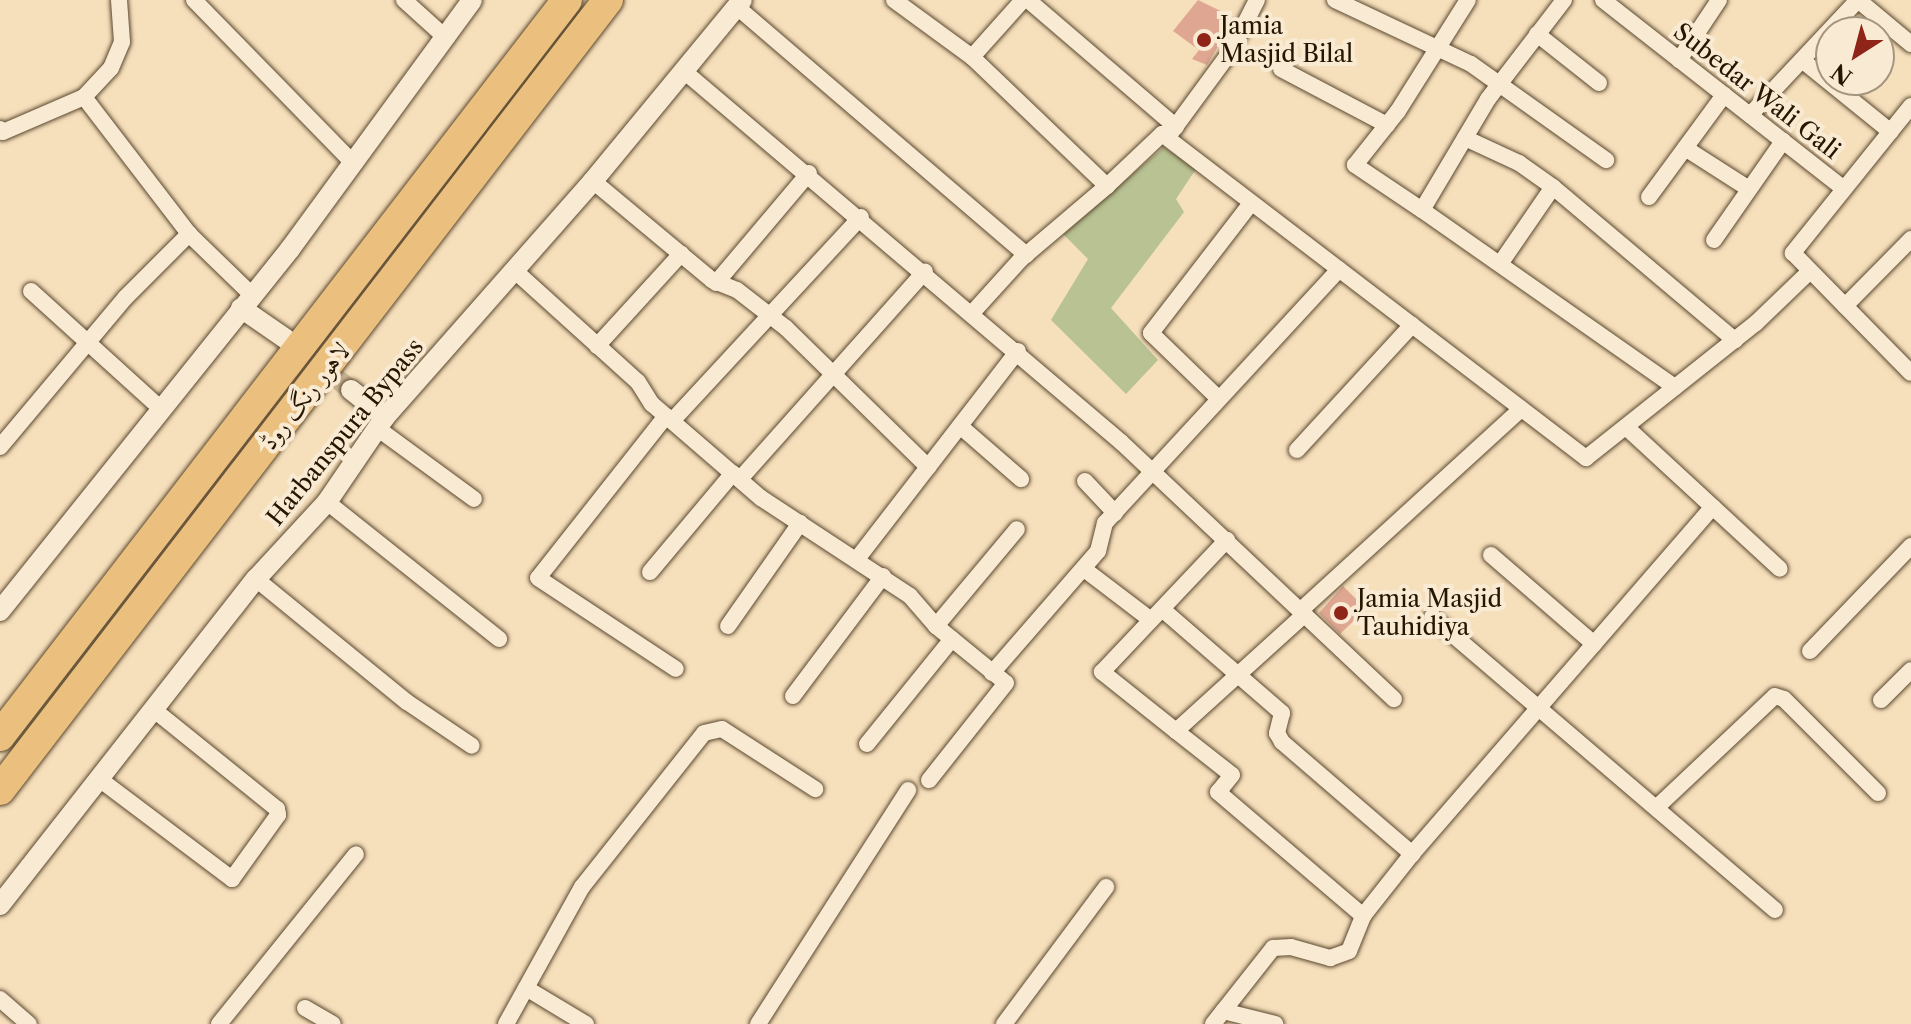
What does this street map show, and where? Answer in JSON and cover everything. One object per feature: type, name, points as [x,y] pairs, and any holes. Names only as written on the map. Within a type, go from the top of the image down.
[{"type":"highway","name":"لاہور رنگ روڈ","points":[[0,736],[567,0]]},
{"type":"highway","name":"لاہور رنگ روڈ","points":[[0,790],[608,0]]},
{"type":"street","points":[[1,132],[84,97],[111,68],[122,42],[119,0]]},
{"type":"street","points":[[194,0],[354,164]]},
{"type":"street","points":[[404,0],[446,38]]},
{"type":"street","points":[[1,609],[354,164],[472,0]]},
{"type":"street","points":[[894,0],[972,57],[1107,186]]},
{"type":"street","points":[[972,57],[1026,0],[1251,203],[1586,458],[1735,340],[1810,271]]},
{"type":"street","points":[[973,312],[1026,255],[1162,134],[1172,132],[1231,51],[1257,0]]},
{"type":"street","points":[[1335,0],[1471,64],[1606,160]]},
{"type":"street","points":[[1468,0],[1387,125],[1355,165],[1675,387]]},
{"type":"street","points":[[1422,210],[1498,85],[1564,0]]},
{"type":"street","name":"Subedar Wali Gali","points":[[1603,0],[1844,189]]},
{"type":"street","points":[[1679,60],[1719,0]]},
{"type":"street","points":[[1750,115],[1858,0],[1911,44]]},
{"type":"street","points":[[739,3],[1026,255]]},
{"type":"street","name":"Harbanspura Bypass","points":[[0,905],[256,579],[327,502],[381,422],[593,181],[739,3]]},
{"type":"street","points":[[1537,34],[1599,83]]},
{"type":"street","points":[[1802,60],[1891,132]]},
{"type":"street","points":[[1281,69],[1387,125]]},
{"type":"street","points":[[685,72],[1018,351],[1155,473],[1394,699]]},
{"type":"street","points":[[1649,197],[1724,95]]},
{"type":"street","points":[[84,97],[189,234],[247,301],[286,339]]},
{"type":"street","points":[[1911,106],[1793,253],[1911,373]]},
{"type":"street","points":[[1465,138],[1519,163],[1553,187],[1735,340]]},
{"type":"street","points":[[1714,240],[1783,141]]},
{"type":"street","points":[[1685,148],[1749,189]]},
{"type":"street","points":[[716,283],[809,173]]},
{"type":"street","points":[[593,181],[716,283],[737,290],[772,317],[928,467]]},
{"type":"street","points":[[1500,264],[1553,187]]},
{"type":"street","points":[[1217,397],[1151,333],[1251,203]]},
{"type":"street","points":[[676,669],[538,578],[669,419],[772,317],[861,217]]},
{"type":"street","points":[[0,447],[85,343],[189,234]]},
{"type":"street","points":[[1845,306],[1911,239]]},
{"type":"street","points":[[597,346],[681,254]]},
{"type":"street","points":[[992,673],[1098,551],[1105,523],[1155,473],[1217,397],[1339,269]]},
{"type":"street","points":[[514,270],[597,346],[669,419],[736,476],[910,596],[936,626],[1006,683],[929,780]]},
{"type":"street","points":[[650,572],[925,271]]},
{"type":"street","points":[[31,291],[160,408]]},
{"type":"street","points":[[1297,450],[1412,325]]},
{"type":"street","points":[[857,559],[1018,351]]},
{"type":"street","points":[[351,390],[381,422],[474,499]]},
{"type":"street","points":[[1176,731],[1521,409]]},
{"type":"street","points":[[960,426],[1021,479]]},
{"type":"street","points":[[1626,427],[1780,569]]},
{"type":"street","points":[[1085,481],[1115,513]]},
{"type":"street","points":[[327,502],[499,639]]},
{"type":"street","points":[[1218,1017],[1267,952],[1291,947],[1343,956],[1363,916],[1412,854],[1713,507]]},
{"type":"street","points":[[728,626],[800,523]]},
{"type":"street","points":[[936,626],[1017,529]]},
{"type":"street","points":[[1227,540],[1102,672],[1232,775],[1218,792],[1363,916]]},
{"type":"street","points":[[1810,651],[1911,546]]},
{"type":"street","points":[[1491,555],[1594,644]]},
{"type":"street","points":[[1084,569],[1156,615],[1238,675],[1282,713],[1277,733],[1282,742],[1412,854]]},
{"type":"street","points":[[793,696],[883,576]]},
{"type":"street","points":[[256,579],[407,702],[472,746]]},
{"type":"street","points":[[1432,617],[1775,910]]},
{"type":"street","points":[[867,744],[952,639]]},
{"type":"street","points":[[1881,700],[1911,670]]},
{"type":"street","points":[[1656,808],[1775,696],[1784,699],[1878,793]]},
{"type":"street","points":[[98,778],[232,879],[278,815],[277,809],[153,709]]},
{"type":"street","points":[[506,1024],[582,887],[704,733],[722,729],[815,789]]},
{"type":"street","points":[[758,1024],[908,790]]},
{"type":"street","points":[[219,1024],[356,854]]},
{"type":"street","points":[[1004,1024],[1106,887]]},
{"type":"street","points":[[526,988],[584,1023]]},
{"type":"street","points":[[0,999],[29,1024]]},
{"type":"street","points":[[305,1008],[333,1024]]},
{"type":"street","points":[[1218,1017],[1275,1024]]},
{"type":"green space","points":[[1164,147],[1196,169],[1176,199],[1184,212],[1111,308],[1158,360],[1126,394],[1051,320],[1088,259],[1063,234]]},
{"type":"building","name":"Jamia Masjid Bilal","points":[[1198,0],[1235,18],[1207,65],[1192,59],[1199,50],[1173,31]]},
{"type":"building","name":"Jamia Masjid Tauhidiya","points":[[1343,586],[1366,609],[1340,634],[1319,613]]},
{"type":"tunnel","points":[[289,341],[351,390]]},
{"type":"place","name":"Jamia Masjid Bilal","points":[[1204,40]]},
{"type":"place","name":"Jamia Masjid Tauhidiya","points":[[1341,613]]}]
